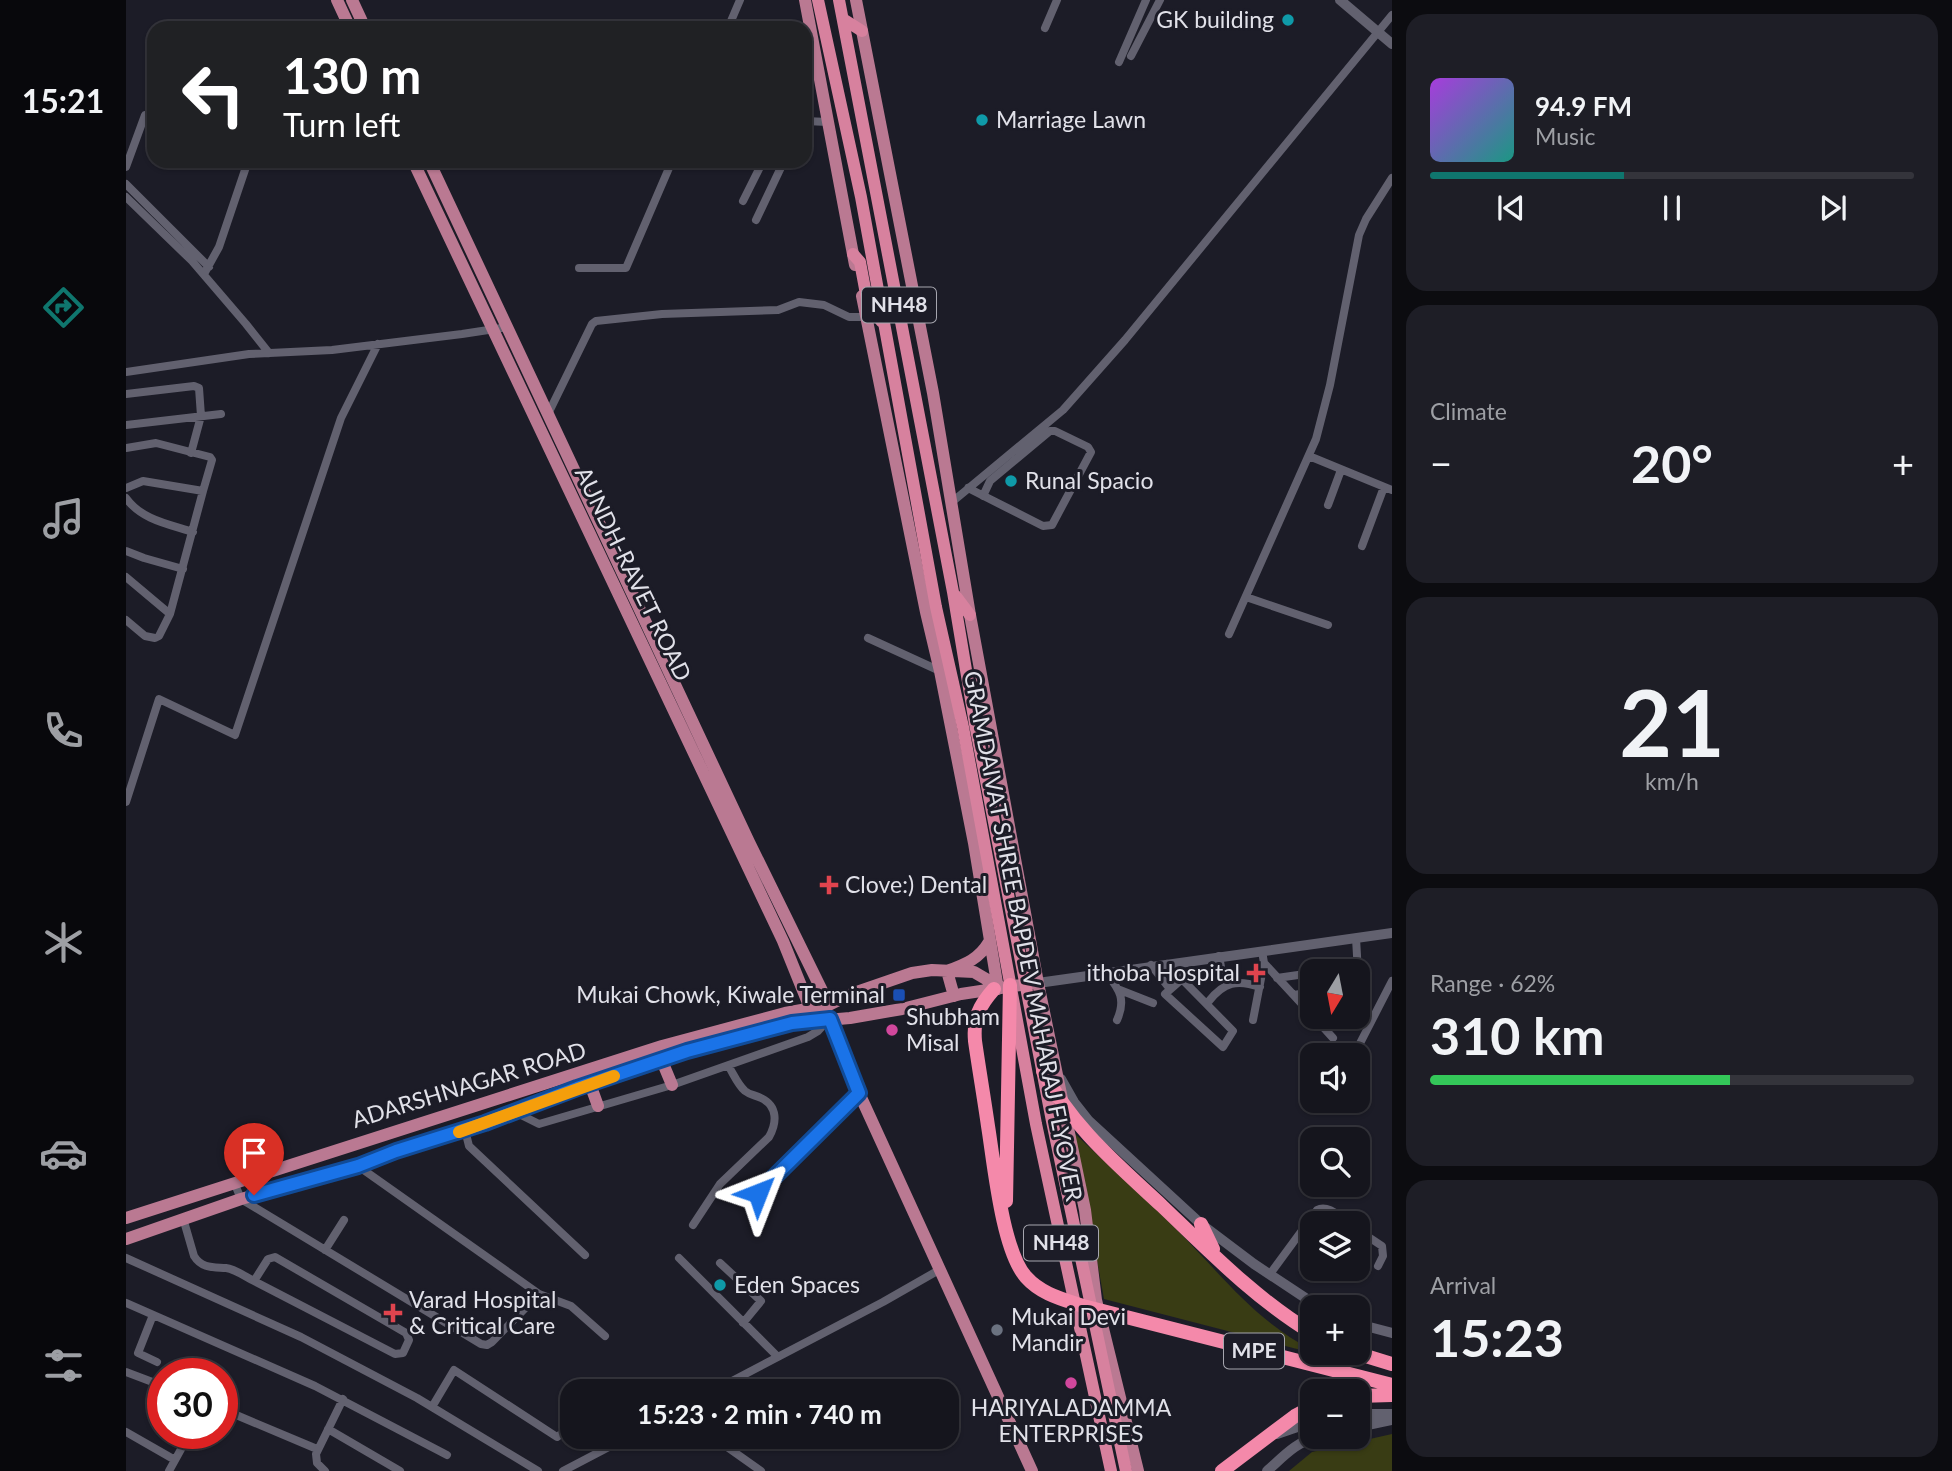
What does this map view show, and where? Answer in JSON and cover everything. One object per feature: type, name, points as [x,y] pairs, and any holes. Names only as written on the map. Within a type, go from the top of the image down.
[{"type":"highway","name":"NH48","points":[[818,0],[885,325],[938,614],[937,641]]},
{"type":"highway","name":"NH48","points":[[841,8],[953,592]]},
{"type":"highway","points":[[841,8],[862,31]]},
{"type":"highway","points":[[853,254],[860,262],[868,304],[885,325]]},
{"type":"highway","points":[[953,592],[970,615]]},
{"type":"highway","name":"GRAMDAIVAT SHREE BAPDEV MAHARAJ FLYOVER","points":[[953,592],[1001,988],[1036,1124],[1111,1471]]},
{"type":"highway","name":"GRAMDAIVAT SHREE BAPDEV MAHARAJ FLYOVER","points":[[937,641],[969,726],[1050,1072],[1052,1121],[1093,1303]]},
{"type":"highway","points":[[1001,988],[980,1005],[975,1017],[975,1041],[997,1186],[1008,1234]]},
{"type":"highway","name":"MPE","points":[[1001,988],[1008,1109],[1008,1234],[1011,1251],[1021,1271],[1036,1286],[1057,1298],[1392,1385]]},
{"type":"highway","name":"MPE","points":[[1050,1072],[1062,1105],[1082,1129],[1254,1293],[1300,1325]]},
{"type":"highway","points":[[1201,1224],[1219,1260]]},
{"type":"highway","name":"NH48","points":[[1093,1303],[1126,1471]]},
{"type":"highway","points":[[1370,1357],[1392,1364]]},
{"type":"highway","points":[[1370,1396],[1392,1395]]},
{"type":"highway","points":[[1222,1471],[1300,1413]]},
{"type":"main road","points":[[337,0],[347,21]]},
{"type":"main road","points":[[352,0],[362,21]]},
{"type":"main road","points":[[804,0],[808,21]]},
{"type":"main road","points":[[856,0],[952,502],[970,615],[1038,983],[1050,1072],[1085,1210],[1093,1303],[1139,1471]]},
{"type":"main road","points":[[1340,0],[1392,44]]},
{"type":"main road","points":[[812,41],[866,317],[937,641],[940,671],[974,843],[989,942],[1001,988]]},
{"type":"main road","name":"AUNDH-RAVET ROAD","points":[[416,168],[783,941],[810,1008]]},
{"type":"main road","name":"AUNDH-RAVET ROAD","points":[[432,168],[749,842],[829,1005]]},
{"type":"main road","points":[[1038,983],[1392,933]]},
{"type":"main road","points":[[947,971],[971,962],[982,954],[989,942]]},
{"type":"main road","points":[[947,971],[975,972],[1001,988]]},
{"type":"main road","points":[[947,971],[954,996]]},
{"type":"main road","name":"ADARSHNAGAR ROAD","points":[[126,1218],[662,1046],[829,1005],[851,993],[912,973],[947,971]]},
{"type":"main road","name":"ADARSHNAGAR ROAD","points":[[126,1239],[241,1199],[358,1166],[590,1084],[722,1041],[792,1023],[902,1009],[954,996],[1038,983]]},
{"type":"main road","points":[[830,1019],[859,1093],[1032,1471]]},
{"type":"main road","points":[[662,1061],[672,1085]]},
{"type":"main road","points":[[590,1084],[598,1106]]},
{"type":"street","points":[[731,21],[740,0]]},
{"type":"street","points":[[1045,28],[1057,0]]},
{"type":"street","points":[[1119,62],[1146,0]]},
{"type":"street","points":[[1131,56],[1160,0]]},
{"type":"street","points":[[952,502],[1063,410],[1125,340],[1392,15]]},
{"type":"street","points":[[126,167],[145,116]]},
{"type":"street","points":[[812,121],[828,122]]},
{"type":"street","points":[[206,271],[224,234],[246,168]]},
{"type":"street","points":[[579,268],[626,268],[669,168]]},
{"type":"street","points":[[743,201],[760,168]]},
{"type":"street","points":[[756,220],[782,168]]},
{"type":"street","points":[[1229,634],[1316,439],[1330,385],[1359,235],[1392,178]]},
{"type":"street","points":[[126,184],[206,271],[269,353]]},
{"type":"street","points":[[126,197],[206,271]]},
{"type":"street","points":[[548,414],[592,324],[596,321],[662,314],[778,310],[799,302],[824,305],[849,317],[866,317]]},
{"type":"street","points":[[126,372],[249,354],[378,345],[508,327]]},
{"type":"street","points":[[126,802],[159,699],[236,735],[341,418],[378,345]]},
{"type":"street","points":[[126,394],[197,387],[200,390],[201,416],[191,453]]},
{"type":"street","points":[[126,425],[221,414]]},
{"type":"street","points":[[968,488],[983,496],[1043,526],[1048,527],[1052,525],[1091,452],[1088,447],[1055,431],[1049,431],[990,481],[983,496]]},
{"type":"street","points":[[126,448],[156,443],[212,459],[170,614],[159,636],[145,636],[126,620]]},
{"type":"street","points":[[1309,456],[1388,489],[1362,546]]},
{"type":"street","points":[[1328,505],[1341,470]]},
{"type":"street","points":[[126,488],[143,481],[204,491]]},
{"type":"street","points":[[126,498],[149,518],[193,532]]},
{"type":"street","points":[[126,551],[183,569]]},
{"type":"street","points":[[126,577],[170,614]]},
{"type":"street","points":[[1246,597],[1328,625]]},
{"type":"street","points":[[868,638],[940,671]]},
{"type":"street","points":[[1356,938],[1358,959]]},
{"type":"street","points":[[1253,1020],[1264,963],[1262,951]]},
{"type":"street","points":[[1219,957],[1223,978]]},
{"type":"street","points":[[1264,963],[1300,1002]]},
{"type":"street","points":[[1167,964],[1233,1031],[1223,1047],[1166,994],[1181,980]]},
{"type":"street","points":[[1151,965],[1171,989]]},
{"type":"street","points":[[1107,974],[1120,990],[1124,1002],[1117,1020]]},
{"type":"street","points":[[1277,978],[1300,975]]},
{"type":"street","points":[[1360,1043],[1392,981]]},
{"type":"street","points":[[1209,1001],[1219,989],[1230,983],[1260,986]]},
{"type":"street","points":[[1120,990],[1153,1003]]},
{"type":"street","points":[[1294,995],[1300,994]]},
{"type":"street","points":[[513,1111],[539,1124],[729,1067],[808,1037],[830,1019]]},
{"type":"street","points":[[1325,1029],[1334,1038]]},
{"type":"street","points":[[693,1225],[720,1185],[763,1143],[774,1128],[773,1109],[763,1098],[748,1094],[729,1067]]},
{"type":"street","points":[[1050,1072],[1089,1121],[1201,1224],[1301,1295]]},
{"type":"street","points":[[758,1193],[859,1093]]},
{"type":"street","points":[[465,1129],[469,1146],[585,1255]]},
{"type":"street","points":[[358,1166],[539,1294],[571,1306],[605,1336]]},
{"type":"street","points":[[234,1182],[241,1199],[481,1344],[492,1342],[539,1294]]},
{"type":"street","points":[[183,1218],[197,1261],[213,1269],[229,1269],[395,1354],[403,1353],[409,1339],[406,1333],[275,1257],[268,1259],[254,1281]]},
{"type":"street","points":[[325,1250],[344,1220]]},
{"type":"street","points":[[1270,1274],[1300,1233]]},
{"type":"street","points":[[1370,1238],[1382,1246],[1383,1256],[1378,1266]]},
{"type":"street","points":[[126,1258],[300,1337],[432,1407],[538,1471]]},
{"type":"street","points":[[678,1258],[777,1356]]},
{"type":"street","points":[[720,1263],[761,1301],[743,1323]]},
{"type":"street","points":[[735,1379],[939,1270]]},
{"type":"street","points":[[126,1303],[344,1399],[447,1455]]},
{"type":"street","points":[[149,1358],[138,1353],[153,1315]]},
{"type":"street","points":[[1370,1327],[1392,1333]]},
{"type":"street","points":[[432,1407],[454,1370],[557,1437],[560,1435]]},
{"type":"street","points":[[126,1372],[147,1380]]},
{"type":"street","points":[[325,1471],[317,1463],[317,1449],[344,1399]]},
{"type":"street","points":[[1370,1414],[1392,1414]]},
{"type":"street","points":[[238,1416],[317,1449]]},
{"type":"street","points":[[1370,1425],[1392,1420]]},
{"type":"street","points":[[1267,1437],[1300,1426]]},
{"type":"street","points":[[328,1429],[400,1471]]},
{"type":"street","points":[[126,1432],[175,1460]]},
{"type":"street","points":[[1267,1471],[1300,1444]]},
{"type":"street","points":[[172,1470],[181,1449]]},
{"type":"street","points":[[730,1449],[761,1471]]},
{"type":"street","points":[[563,1471],[601,1450]]},
{"type":"green space","points":[[1074,1133],[1164,1217],[1255,1310],[1300,1343],[1300,1350],[1104,1299]]},
{"type":"green space","points":[[1392,1434],[1392,1471],[1289,1471],[1312,1452],[1325,1449],[1370,1449],[1370,1439]]},
{"type":"slow traffic","points":[[459,1132],[614,1076]]},
{"type":"place","name":"GK building","points":[[1288,20]]},
{"type":"place","name":"Marriage Lawn","points":[[982,120]]},
{"type":"place","name":"Runal Spacio","points":[[1011,481]]},
{"type":"place","name":"Clove:) Dental","points":[[829,885]]},
{"type":"place","name":"ithoba Hospital","points":[[1256,973]]},
{"type":"place","name":"Mukai Chowk, Kiwale Terminal","points":[[899,995]]},
{"type":"place","name":"Shubham Misal","points":[[892,1030]]},
{"type":"place","name":"Eden Spaces","points":[[720,1285]]},
{"type":"place","name":"Varad Hospital & Critical Care","points":[[393,1313]]},
{"type":"place","name":"Mukai Devi Mandir","points":[[997,1330]]},
{"type":"place","name":"HARIYALADAMMA ENTERPRISES","points":[[1071,1383]]},
{"type":"route","points":[[254,1195],[358,1166],[687,1051],[792,1023],[830,1019],[859,1093],[758,1193]]}]
